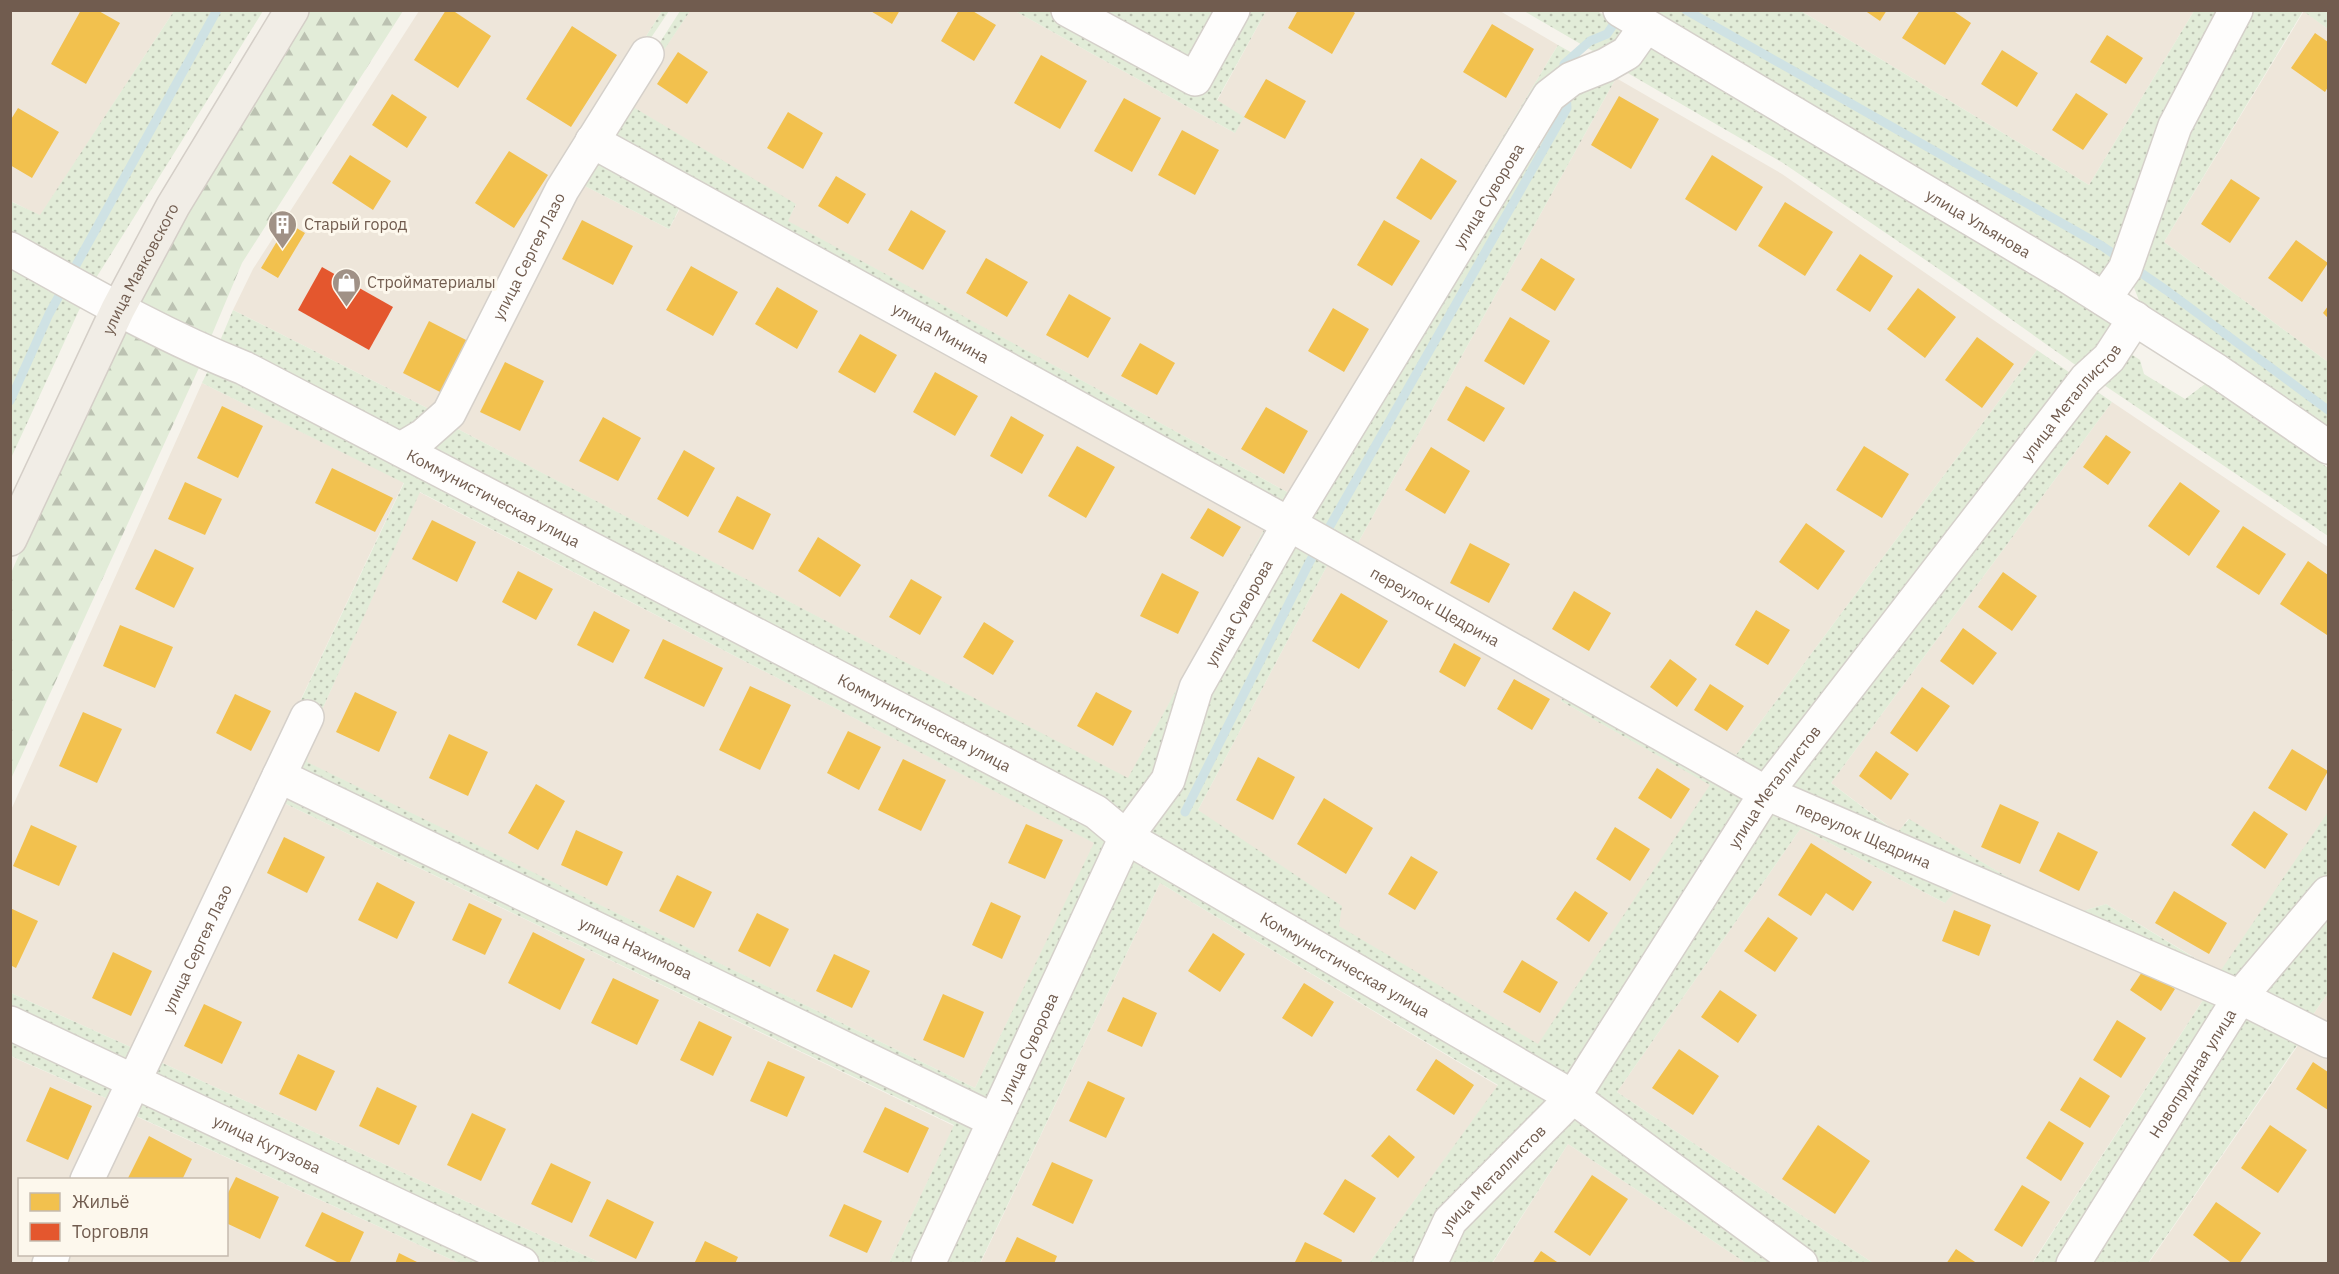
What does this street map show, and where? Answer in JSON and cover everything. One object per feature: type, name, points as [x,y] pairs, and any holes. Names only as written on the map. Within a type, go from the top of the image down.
[{"type":"main road","name":"улица Маяковского","points":[[10,539],[118,309],[173,206],[292,10]]},
{"type":"street","points":[[1068,10],[1195,79],[1233,10]]},
{"type":"street","points":[[2104,299],[2124,269],[2175,126],[2236,10]]},
{"type":"street","name":"улица Ульянова","points":[[1633,18],[2135,318],[2328,447]]},
{"type":"street","name":"улица Суворова","points":[[928,1263],[1126,837],[1168,780],[1196,688],[1289,524],[1549,96],[1571,79],[1606,65],[1626,53],[1633,18]]},
{"type":"street","name":"улица Сергея Лазо","points":[[401,449],[423,436],[449,413],[562,190],[646,54]]},
{"type":"street","name":"улица Минина","points":[[592,141],[1289,524]]},
{"type":"street","name":"Коммунистическая улица","points":[[10,249],[118,309],[208,354],[244,368],[1096,812],[1126,837],[1573,1097],[1801,1263]]},
{"type":"street","name":"улица Металлистов","points":[[1430,1263],[1450,1221],[1573,1097],[1766,793],[2086,379],[2109,358],[2135,318]]},
{"type":"street","name":"переулок Щедрина","points":[[1289,524],[1766,793],[2240,997],[2328,1041]]},
{"type":"street","name":"улица Сергея Лазо","points":[[87,1178],[307,717]]},
{"type":"street","name":"улица Нахимова","points":[[279,776],[993,1120]]},
{"type":"street","name":"Новопрудная улица","points":[[2073,1263],[2240,997],[2328,894]]},
{"type":"street","name":"улица Кутузова","points":[[10,1023],[522,1263]]},
{"type":"shaded area","points":[[10,11],[174,11],[40,216],[11,201]]},
{"type":"shaded area","points":[[419,11],[662,11],[561,171],[441,415],[233,310],[253,269]]},
{"type":"shaded area","points":[[690,11],[1015,11],[1235,133],[1217,101],[1266,11],[1500,11],[1558,45],[1289,493],[787,221],[796,205],[627,104]]},
{"type":"shaded area","points":[[1801,11],[2194,11],[2089,185]]},
{"type":"shaded area","points":[[2304,11],[2328,29],[2328,362],[2164,242]]},
{"type":"shaded area","points":[[1616,78],[1782,174],[2037,350],[1736,755],[1354,550]]},
{"type":"shaded area","points":[[577,182],[669,229],[682,205],[1265,528],[1128,779],[454,427]]},
{"type":"shaded area","points":[[202,383],[404,482],[135,1049],[11,993],[11,810]]},
{"type":"shaded area","points":[[2112,402],[2328,547],[2328,814],[2220,973],[2106,904],[2080,912],[2026,888],[1908,819],[1898,833],[1831,783]]},
{"type":"shaded area","points":[[419,492],[1095,843],[975,1088],[306,762],[317,721]]},
{"type":"shaded area","points":[[1329,562],[1565,692],[1561,701],[1711,785],[1538,1045],[1338,926],[1198,810]]},
{"type":"shaded area","points":[[282,802],[954,1126],[889,1263],[601,1263],[158,1061]]},
{"type":"shaded area","points":[[1801,828],[1945,903],[1957,888],[2205,997],[2032,1263],[1873,1263],[1617,1092]]},
{"type":"shaded area","points":[[1160,883],[1498,1086],[1369,1263],[980,1264]]},
{"type":"shaded area","points":[[2328,993],[2328,1025],[2312,1016]]},
{"type":"shaded area","points":[[2301,1041],[2328,1054],[2328,1263],[2148,1264]]},
{"type":"shaded area","points":[[10,1056],[117,1103],[81,1178],[18,1178],[18,1256],[45,1256],[41,1263],[11,1263]]},
{"type":"shaded area","points":[[133,1115],[459,1263],[65,1264],[69,1256],[228,1256],[228,1178],[104,1178]]},
{"type":"shaded area","points":[[1568,1144],[1746,1263],[1492,1264]]},
{"type":"green space","points":[[174,11],[263,11],[96,278],[11,233],[10,201],[40,215]]},
{"type":"green space","points":[[305,11],[403,11],[242,263],[208,344],[138,304],[159,260]]},
{"type":"green space","points":[[662,11],[669,11],[630,69],[441,415],[561,171]]},
{"type":"green space","points":[[680,11],[690,11],[628,104],[796,204],[788,221],[1289,493],[1558,45],[1592,64],[1569,73],[1288,514],[599,138]]},
{"type":"green space","points":[[1015,11],[1266,11],[1217,100],[1244,117],[1235,133]]},
{"type":"green space","points":[[1524,11],[1597,11],[1630,30],[1603,57]]},
{"type":"green space","points":[[1646,11],[1801,11],[2089,185],[2194,11],[2229,11],[2110,274],[2095,278]]},
{"type":"green space","points":[[2244,11],[2303,11],[2164,242],[2328,362],[2328,432],[2140,303],[2133,285],[2148,225]]},
{"type":"green space","points":[[2303,11],[2328,11],[2328,29]]},
{"type":"green space","points":[[1650,44],[2113,321],[2103,348],[2084,371],[1783,163],[1619,68]]},
{"type":"green space","points":[[1616,78],[1354,550],[1736,755],[2037,350],[2076,377],[1762,785],[1301,522],[1555,102]]},
{"type":"green space","points":[[596,148],[1280,527],[1161,778],[1125,826],[419,450]],"holes":[[[577,182],[669,229],[681,205],[1265,528],[1128,778],[454,427]]]},
{"type":"green space","points":[[11,268],[80,308],[11,458]]},
{"type":"green space","points":[[233,310],[441,415],[396,440],[217,348]]},
{"type":"green space","points":[[126,330],[203,359],[11,779],[11,573],[54,475]]},
{"type":"green space","points":[[2128,352],[2140,360],[2144,374],[2185,399],[2209,381],[2328,468],[2328,536],[2098,381]]},
{"type":"green space","points":[[212,362],[1116,839],[988,1112],[287,774],[131,1069],[11,1013],[11,993],[135,1049],[404,483],[202,383]],"holes":[[[420,492],[1094,843],[975,1088],[307,762],[317,721]]]},
{"type":"green space","points":[[2092,388],[2112,402],[1831,783],[1897,833],[1909,819],[2026,888],[2080,912],[2106,904],[2219,973],[2328,812],[2328,885],[2240,990],[1775,793]]},
{"type":"green space","points":[[1290,538],[1758,794],[1564,1080],[1136,838],[1201,693]],"holes":[[[1329,562],[1565,692],[1561,701],[1710,785],[1538,1044],[1339,926],[1342,906],[1198,810]]]},
{"type":"green space","points":[[283,783],[983,1121],[918,1263],[889,1263],[954,1125],[282,802],[158,1061],[601,1263],[539,1263],[142,1074]]},
{"type":"green space","points":[[1770,800],[1958,888],[1945,903],[1801,828],[1617,1092],[1873,1263],[1815,1263],[1592,1102],[1590,1083]]},
{"type":"green space","points":[[1131,847],[1556,1095],[1422,1263],[1369,1263],[1498,1085],[1160,883],[980,1263],[938,1264]]},
{"type":"green space","points":[[2328,902],[2328,993],[2312,1016],[2249,994]]},
{"type":"green space","points":[[2205,997],[2232,999],[2067,1263],[2032,1264]]},
{"type":"green space","points":[[2242,1004],[2300,1041],[2148,1263],[2080,1264]]},
{"type":"green space","points":[[11,1030],[126,1083],[117,1103],[11,1056]]},
{"type":"green space","points":[[136,1088],[508,1263],[459,1263],[134,1115]]},
{"type":"green space","points":[[1567,1111],[1788,1263],[1746,1263],[1568,1144],[1492,1263],[1437,1264],[1456,1224]]},
{"type":"building: Жильё","points":[[81,10],[97,10],[120,23],[86,84],[51,64]]},
{"type":"building: Жильё","points":[[446,10],[452,10],[491,36],[458,88],[414,60]]},
{"type":"building: Жильё","points":[[869,10],[900,10],[892,24]]},
{"type":"building: Жильё","points":[[959,10],[971,10],[996,25],[974,61],[941,41]]},
{"type":"building: Жильё","points":[[1298,10],[1351,10],[1355,13],[1332,54],[1288,28]]},
{"type":"building: Жильё","points":[[1864,10],[1887,10],[1880,21]]},
{"type":"building: Жильё","points":[[1920,10],[1952,10],[1971,23],[1945,65],[1902,38]]},
{"type":"building: Жильё","points":[[1492,24],[1534,49],[1506,98],[1463,72]]},
{"type":"building: Жильё","points":[[572,26],[617,55],[571,127],[526,99]]},
{"type":"building: Жильё","points":[[2315,33],[2328,42],[2328,87],[2325,92],[2291,68]]},
{"type":"building: Жильё","points":[[2107,35],[2143,58],[2126,84],[2090,62]]},
{"type":"building: Жильё","points":[[2002,50],[2038,73],[2017,107],[1981,84]]},
{"type":"building: Жильё","points":[[678,52],[708,72],[687,104],[657,84]]},
{"type":"building: Жильё","points":[[1041,55],[1087,81],[1060,129],[1014,103]]},
{"type":"building: Жильё","points":[[1266,79],[1306,101],[1285,139],[1244,117]]},
{"type":"building: Жильё","points":[[2076,93],[2108,114],[2083,150],[2052,130]]},
{"type":"building: Жильё","points":[[392,94],[427,117],[407,148],[372,125]]},
{"type":"building: Жильё","points":[[1619,96],[1659,119],[1631,169],[1591,145]]},
{"type":"building: Жильё","points":[[1124,98],[1161,118],[1132,172],[1094,151]]},
{"type":"building: Жильё","points":[[18,108],[59,132],[32,178],[10,165],[10,121]]},
{"type":"building: Жильё","points":[[788,112],[823,133],[803,169],[767,148]]},
{"type":"building: Жильё","points":[[1182,130],[1219,150],[1195,195],[1158,175]]},
{"type":"building: Жильё","points":[[509,151],[548,175],[514,228],[475,203]]},
{"type":"building: Жильё","points":[[350,155],[391,181],[373,210],[332,183]]},
{"type":"building: Жильё","points":[[1712,155],[1763,187],[1736,231],[1685,199]]},
{"type":"building: Жильё","points":[[1421,158],[1457,181],[1431,220],[1396,198]]},
{"type":"building: Жильё","points":[[836,176],[866,194],[848,224],[818,206]]},
{"type":"building: Жильё","points":[[2231,179],[2260,198],[2230,243],[2201,224]]},
{"type":"building: Жильё","points":[[1785,202],[1833,232],[1805,276],[1758,246]]},
{"type":"building: Жильё","points":[[911,210],[946,231],[923,270],[888,250]]},
{"type":"building: Жильё","points":[[582,220],[633,246],[613,285],[562,259]]},
{"type":"building: Жильё","points":[[1384,220],[1420,241],[1392,286],[1357,265]]},
{"type":"building: Жильё","name":"Старый город","points":[[288,223],[305,233],[278,278],[261,268]]},
{"type":"building: Жильё","points":[[2296,240],[2328,263],[2302,302],[2268,278]]},
{"type":"building: Жильё","points":[[1860,254],[1893,276],[1870,312],[1836,290]]},
{"type":"building: Жильё","points":[[986,258],[1028,282],[1007,317],[966,293]]},
{"type":"building: Жильё","points":[[1541,258],[1575,279],[1555,311],[1521,290]]},
{"type":"building: Жильё","points":[[691,266],[738,292],[713,336],[666,310]]},
{"type":"building: Жильё","points":[[777,287],[818,311],[797,349],[755,324]]},
{"type":"building: Жильё","points":[[1918,288],[1956,317],[1925,358],[1887,329]]},
{"type":"building: Жильё","points":[[1069,294],[1111,318],[1088,358],[1046,335]]},
{"type":"building: Жильё","points":[[2328,306],[2328,318],[2323,313]]},
{"type":"building: Жильё","points":[[1333,308],[1369,329],[1344,372],[1308,351]]},
{"type":"building: Жильё","points":[[1510,317],[1550,341],[1524,385],[1484,361]]},
{"type":"building: Жильё","points":[[429,321],[468,341],[442,393],[403,373]]},
{"type":"building: Жильё","points":[[860,334],[897,355],[875,393],[838,372]]},
{"type":"building: Жильё","points":[[1977,337],[2014,364],[1982,408],[1945,380]]},
{"type":"building: Жильё","points":[[1140,343],[1175,363],[1157,395],[1121,376]]},
{"type":"building: Жильё","points":[[505,362],[544,381],[520,431],[480,412]]},
{"type":"building: Жильё","points":[[935,372],[978,396],[955,436],[913,412]]},
{"type":"building: Жильё","points":[[1466,386],[1505,408],[1484,442],[1447,420]]},
{"type":"building: Жильё","points":[[222,406],[263,426],[238,478],[197,458]]},
{"type":"building: Жильё","points":[[1266,407],[1308,431],[1284,474],[1241,449]]},
{"type":"building: Жильё","points":[[1011,416],[1044,435],[1022,474],[990,456]]},
{"type":"building: Жильё","points":[[603,417],[641,438],[618,481],[579,461]]},
{"type":"building: Жильё","points":[[2106,435],[2131,452],[2108,485],[2083,467]]},
{"type":"building: Жильё","points":[[1077,446],[1115,467],[1086,518],[1048,496]]},
{"type":"building: Жильё","points":[[1864,446],[1909,474],[1882,518],[1836,490]]},
{"type":"building: Жильё","points":[[1431,447],[1470,471],[1445,514],[1405,490]]},
{"type":"building: Жильё","points":[[684,450],[715,468],[688,517],[657,499]]},
{"type":"building: Жильё","points":[[332,468],[393,498],[375,532],[315,503]]},
{"type":"building: Жильё","points":[[185,482],[222,499],[205,535],[168,519]]},
{"type":"building: Жильё","points":[[2180,482],[2220,511],[2189,556],[2148,526]]},
{"type":"building: Жильё","points":[[737,496],[771,514],[753,550],[718,532]]},
{"type":"building: Жильё","points":[[1208,508],[1241,527],[1223,557],[1190,538]]},
{"type":"building: Жильё","points":[[432,520],[476,542],[457,582],[412,559]]},
{"type":"building: Жильё","points":[[1806,523],[1845,551],[1818,590],[1779,562]]},
{"type":"building: Жильё","points":[[2243,526],[2286,554],[2259,595],[2216,567]]},
{"type":"building: Жильё","points":[[818,537],[861,565],[840,597],[798,571]]},
{"type":"building: Жильё","points":[[1470,543],[1510,564],[1489,603],[1450,583]]},
{"type":"building: Жильё","points":[[155,549],[194,568],[174,608],[135,589]]},
{"type":"building: Жильё","points":[[2308,561],[2328,575],[2327,635],[2280,604]]},
{"type":"building: Жильё","points":[[518,571],[553,589],[536,620],[502,602]]},
{"type":"building: Жильё","points":[[2003,572],[2037,596],[2012,631],[1978,607]]},
{"type":"building: Жильё","points":[[1162,573],[1199,592],[1178,634],[1140,616]]},
{"type":"building: Жильё","points":[[911,579],[942,597],[920,635],[889,617]]},
{"type":"building: Жильё","points":[[1574,591],[1611,613],[1589,651],[1552,629]]},
{"type":"building: Жильё","points":[[1341,593],[1388,621],[1359,669],[1312,641]]},
{"type":"building: Жильё","points":[[1756,610],[1790,630],[1768,665],[1735,645]]},
{"type":"building: Жильё","points":[[594,611],[630,630],[613,663],[577,645]]},
{"type":"building: Жильё","points":[[984,622],[1014,641],[993,675],[963,657]]},
{"type":"building: Жильё","points":[[120,625],[173,647],[155,688],[103,666]]},
{"type":"building: Жильё","points":[[1963,628],[1997,653],[1973,685],[1940,661]]},
{"type":"building: Жильё","points":[[663,639],[723,668],[704,707],[644,678]]},
{"type":"building: Жильё","points":[[1454,643],[1481,658],[1465,687],[1439,672]]},
{"type":"building: Жильё","points":[[1670,659],[1697,679],[1677,707],[1650,687]]},
{"type":"building: Жильё","points":[[1514,679],[1550,699],[1532,730],[1497,709]]},
{"type":"building: Жильё","points":[[1710,684],[1744,706],[1727,731],[1694,710]]},
{"type":"building: Жильё","points":[[750,686],[791,705],[760,770],[719,750]]},
{"type":"building: Жильё","points":[[1922,687],[1950,706],[1917,752],[1890,733]]},
{"type":"building: Жильё","points":[[355,692],[397,712],[379,752],[336,732]]},
{"type":"building: Жильё","points":[[1096,692],[1132,711],[1113,746],[1077,726]]},
{"type":"building: Жильё","points":[[235,694],[271,711],[251,751],[216,733]]},
{"type":"building: Жильё","points":[[83,712],[122,729],[97,783],[59,766]]},
{"type":"building: Жильё","points":[[848,731],[881,747],[859,790],[827,773]]},
{"type":"building: Жильё","points":[[449,734],[488,752],[468,796],[429,778]]},
{"type":"building: Жильё","points":[[2292,749],[2328,771],[2306,811],[2268,788]]},
{"type":"building: Жильё","points":[[1876,751],[1909,774],[1891,800],[1859,776]]},
{"type":"building: Жильё","points":[[1258,757],[1295,777],[1273,820],[1236,800]]},
{"type":"building: Жильё","points":[[903,759],[946,780],[921,831],[878,810]]},
{"type":"building: Жильё","points":[[1657,768],[1690,789],[1671,819],[1638,798]]},
{"type":"building: Жильё","points":[[536,784],[565,801],[538,850],[508,833]]},
{"type":"building: Жильё","points":[[1324,798],[1373,828],[1346,874],[1297,844]]},
{"type":"building: Жильё","points":[[2000,804],[2039,822],[2020,864],[1981,847]]},
{"type":"building: Жильё","points":[[2254,811],[2288,834],[2265,869],[2231,845]]},
{"type":"building: Жильё","points":[[1026,824],[1063,840],[1045,879],[1008,863]]},
{"type":"building: Жильё","points":[[31,825],[77,846],[59,886],[13,866]]},
{"type":"building: Жильё","points":[[1615,827],[1650,849],[1630,881],[1596,859]]},
{"type":"building: Жильё","points":[[576,830],[623,852],[607,886],[561,865]]},
{"type":"building: Жильё","points":[[2058,832],[2098,852],[2079,891],[2039,871]]},
{"type":"building: Жильё","points":[[284,837],[325,857],[307,893],[267,873]]},
{"type":"building: Жильё","points":[[1811,843],[1872,882],[1853,911],[1826,893],[1811,916],[1778,895]]},
{"type":"building: Жильё","points":[[1411,856],[1438,872],[1415,910],[1388,894]]},
{"type":"building: Жильё","points":[[677,875],[712,892],[694,928],[659,911]]},
{"type":"building: Жильё","points":[[377,882],[415,902],[397,939],[358,920]]},
{"type":"building: Жильё","points":[[1575,891],[1608,913],[1589,942],[1556,919]]},
{"type":"building: Жильё","points":[[2174,891],[2227,923],[2209,954],[2155,923]]},
{"type":"building: Жильё","points":[[991,902],[1021,916],[1002,959],[972,945]]},
{"type":"building: Жильё","points":[[469,903],[502,919],[485,955],[452,940]]},
{"type":"building: Жильё","points":[[10,908],[38,921],[16,968],[10,965]]},
{"type":"building: Жильё","points":[[1954,910],[1991,925],[1979,956],[1942,941]]},
{"type":"building: Жильё","points":[[757,913],[789,929],[770,967],[738,951]]},
{"type":"building: Жильё","points":[[1768,917],[1798,938],[1775,972],[1744,951]]},
{"type":"building: Жильё","points":[[533,932],[585,959],[560,1010],[508,983]]},
{"type":"building: Жильё","points":[[1213,933],[1245,954],[1220,992],[1188,971]]},
{"type":"building: Жильё","points":[[113,952],[152,971],[131,1016],[92,998]]},
{"type":"building: Жильё","points":[[834,954],[870,971],[852,1008],[816,991]]},
{"type":"building: Жильё","points":[[1522,960],[1558,982],[1540,1013],[1503,992]]},
{"type":"building: Жильё","points":[[2144,969],[2175,989],[2161,1011],[2130,990]]},
{"type":"building: Жильё","points":[[613,978],[659,1000],[637,1045],[591,1023]]},
{"type":"building: Жильё","points":[[1304,983],[1334,1002],[1312,1037],[1282,1018]]},
{"type":"building: Жильё","points":[[1720,990],[1757,1015],[1738,1043],[1701,1017]]},
{"type":"building: Жильё","points":[[943,994],[984,1012],[964,1058],[923,1040]]},
{"type":"building: Жильё","points":[[1123,997],[1157,1013],[1142,1047],[1107,1031]]},
{"type":"building: Жильё","points":[[204,1004],[242,1022],[222,1064],[184,1046]]},
{"type":"building: Жильё","points":[[2117,1020],[2146,1038],[2121,1078],[2093,1060]]},
{"type":"building: Жильё","points":[[699,1021],[732,1037],[713,1076],[680,1060]]},
{"type":"building: Жильё","points":[[1679,1049],[1719,1076],[1693,1115],[1652,1088]]},
{"type":"building: Жильё","points":[[298,1054],[335,1071],[316,1111],[279,1094]]},
{"type":"building: Жильё","points":[[1436,1059],[1474,1085],[1454,1115],[1416,1090]]},
{"type":"building: Жильё","points":[[768,1061],[805,1077],[787,1117],[750,1101]]},
{"type":"building: Жильё","points":[[2313,1062],[2328,1072],[2328,1110],[2296,1089]]},
{"type":"building: Жильё","points":[[2080,1077],[2110,1096],[2090,1128],[2060,1110]]},
{"type":"building: Жильё","points":[[1088,1081],[1125,1098],[1106,1138],[1069,1121]]},
{"type":"building: Жильё","points":[[50,1087],[92,1106],[68,1160],[26,1141]]},
{"type":"building: Жильё","points":[[377,1087],[417,1106],[399,1145],[359,1126]]},
{"type":"building: Жильё","points":[[885,1107],[929,1128],[908,1173],[863,1152]]},
{"type":"building: Жильё","points":[[472,1113],[506,1129],[481,1181],[447,1165]]},
{"type":"building: Жильё","points":[[2049,1121],[2084,1143],[2061,1181],[2026,1158]]},
{"type":"building: Жильё","points":[[1818,1125],[1870,1161],[1835,1214],[1782,1179]]},
{"type":"building: Жильё","points":[[2270,1125],[2307,1150],[2278,1193],[2241,1168]]},
{"type":"building: Жильё","points":[[1389,1135],[1415,1157],[1398,1178],[1371,1156]]},
{"type":"building: Жильё","points":[[149,1136],[192,1159],[183,1178],[128,1178]]},
{"type":"building: Жильё","points":[[1052,1162],[1093,1180],[1073,1224],[1032,1205]]},
{"type":"building: Жильё","points":[[551,1163],[591,1182],[572,1223],[531,1204]]},
{"type":"building: Жильё","points":[[1592,1175],[1628,1199],[1590,1256],[1554,1232]]},
{"type":"building: Жильё","points":[[236,1177],[279,1197],[260,1239],[228,1224],[228,1193]]},
{"type":"building: Жильё","points":[[1345,1179],[1376,1198],[1354,1233],[1323,1214]]},
{"type":"building: Жильё","points":[[2022,1185],[2050,1202],[2022,1247],[1994,1230]]},
{"type":"building: Жильё","points":[[607,1199],[654,1222],[636,1259],[589,1236]]},
{"type":"building: Жильё","points":[[2216,1202],[2261,1233],[2239,1264],[2233,1264],[2193,1235]]},
{"type":"building: Жильё","points":[[844,1204],[882,1221],[867,1253],[829,1236]]},
{"type":"building: Жильё","points":[[322,1212],[364,1232],[349,1264],[341,1264],[305,1246]]},
{"type":"building: Жильё","points":[[1017,1237],[1057,1256],[1054,1264],[1004,1264]]},
{"type":"building: Жильё","points":[[705,1241],[738,1257],[735,1264],[694,1264]]},
{"type":"building: Жильё","points":[[1305,1242],[1342,1260],[1341,1264],[1294,1264]]},
{"type":"building: Жильё","points":[[1956,1249],[1978,1264],[1946,1264]]},
{"type":"building: Жильё","points":[[1541,1251],[1560,1264],[1532,1264]]},
{"type":"building: Жильё","points":[[399,1253],[421,1264],[395,1264]]},
{"type":"building: Торговля","name":"Стройматериалы","points":[[322,267],[393,307],[369,350],[298,310]]},
{"type":"waterway","points":[[10,401],[49,314],[217,10]]},
{"type":"waterway","points":[[1686,10],[2102,246],[2166,290],[2328,410]]},
{"type":"waterway","points":[[1565,76],[1564,64],[1590,41],[1607,34],[1620,15]]},
{"type":"waterway","points":[[1185,812],[1309,563],[1567,108],[1566,93]]},
{"type":"place","name":"Старый город","points":[[283,250]]},
{"type":"place","name":"Стройматериалы","points":[[346,308]]}]
